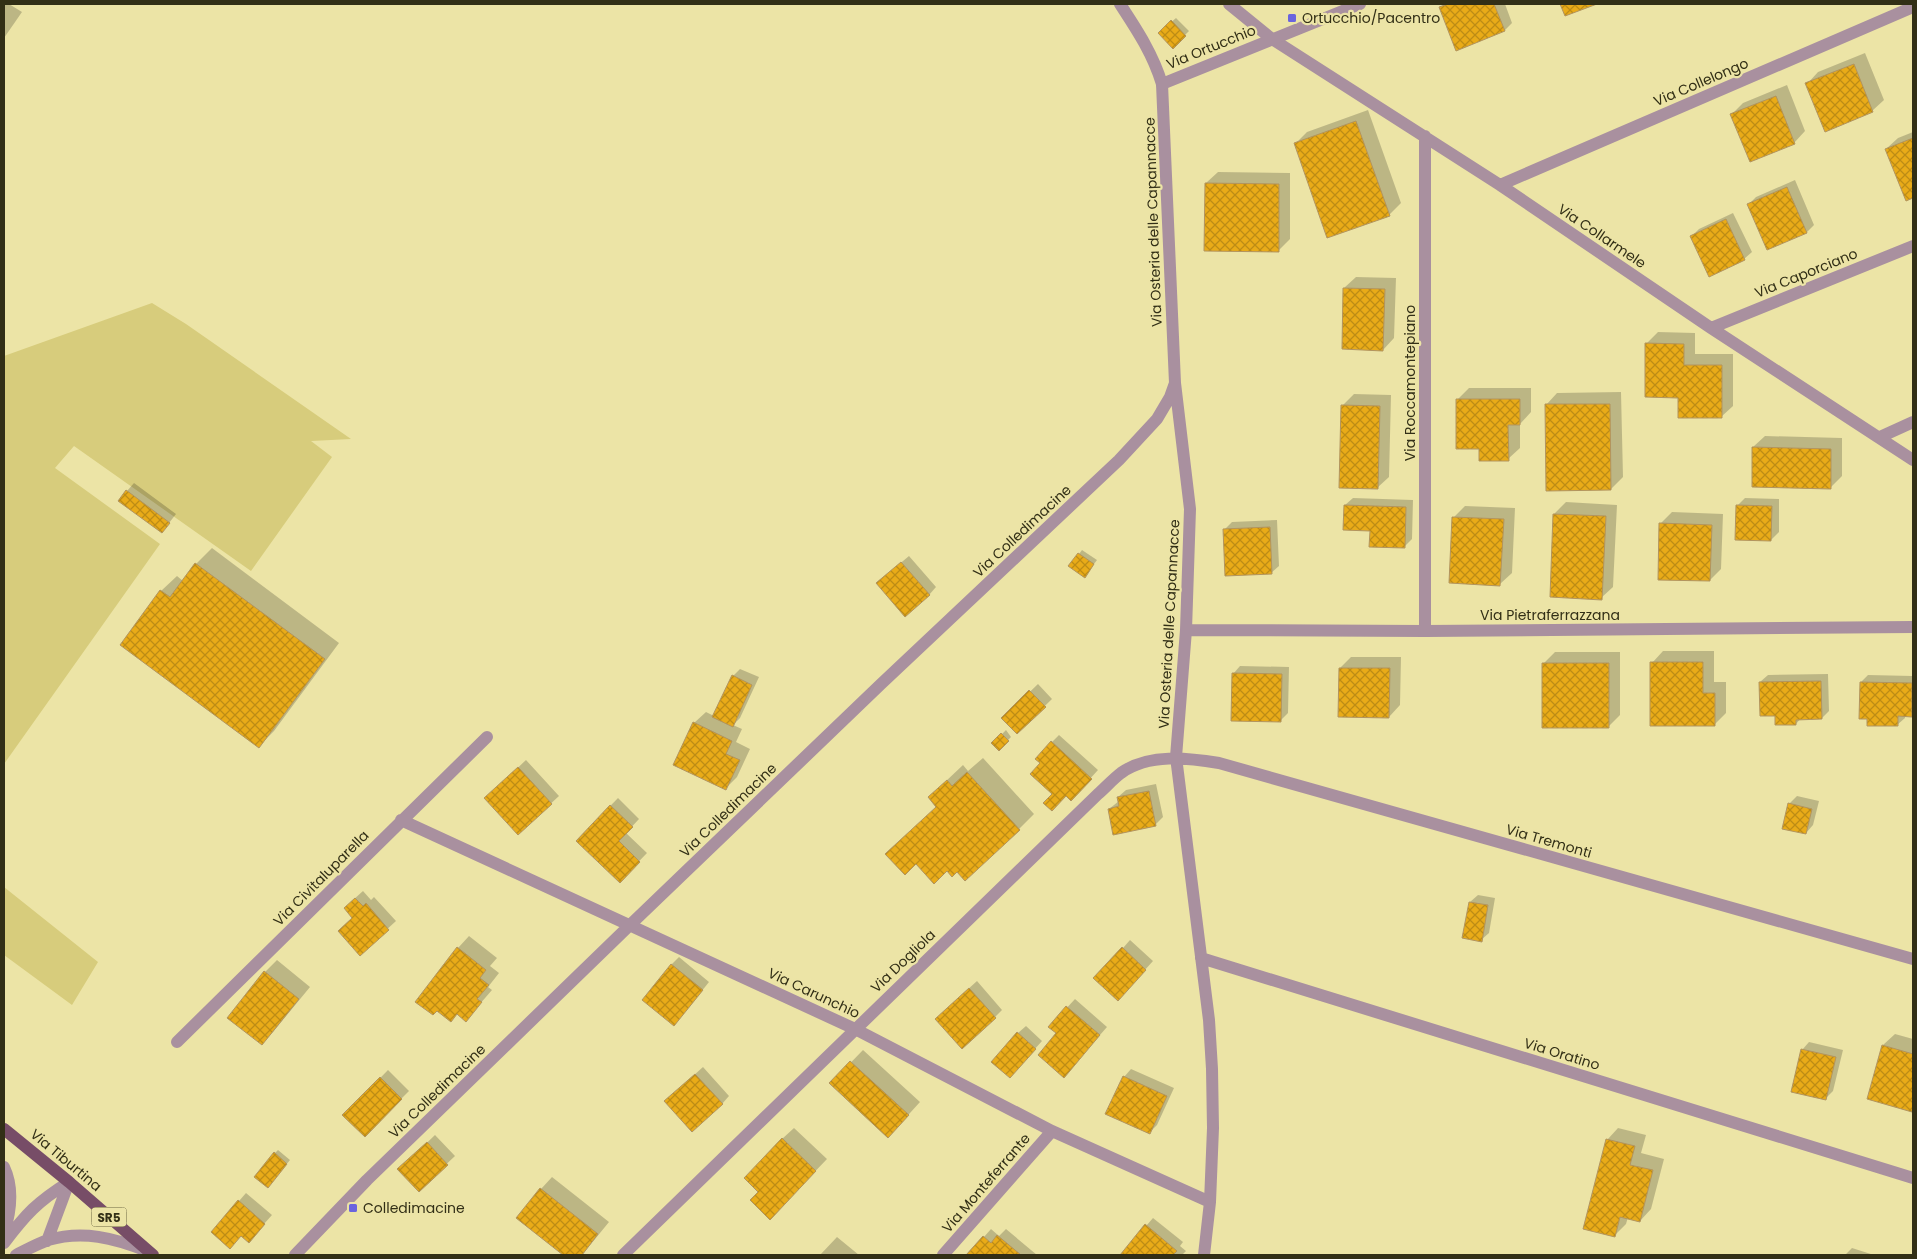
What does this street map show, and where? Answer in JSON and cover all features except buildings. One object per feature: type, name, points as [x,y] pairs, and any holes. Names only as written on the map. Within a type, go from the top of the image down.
[{"type":"main road","name":"Via Tiburtina","points":[[4,1129],[151,1253]]},
{"type":"street","name":"Via Osteria delle Capannacce","points":[[1120,4],[1146,43],[1156,64],[1162,84],[1175,383],[1190,509],[1186,630],[1176,757],[1209,1020],[1212,1070],[1213,1128],[1210,1202],[1204,1255]]},
{"type":"street","name":"Via Ortucchio","points":[[1228,4],[1272,39]]},
{"type":"street","name":"Via Ortucchio","points":[[1162,84],[1360,4]]},
{"type":"street","name":"Via Collelongo","points":[[1500,186],[1913,7]]},
{"type":"street","name":"Via Collarmele","points":[[1272,39],[1425,136],[1711,328],[1913,460]]},
{"type":"street","name":"Via Roccamontepiano","points":[[1425,136],[1425,631]]},
{"type":"street","name":"Via Caporciano","points":[[1711,328],[1913,246]]},
{"type":"street","name":"Via Colledimacine","points":[[295,1255],[367,1180],[630,925],[881,684],[1119,460],[1157,419],[1170,397],[1175,383]]},
{"type":"street","points":[[1880,437],[1913,422]]},
{"type":"street","name":"Via Pietraferrazzana","points":[[1186,630],[1425,631],[1913,628]]},
{"type":"street","name":"Via Civitaluparella","points":[[177,1042],[487,737]]},
{"type":"street","name":"Via Tremonti","points":[[1176,757],[1234,766],[1913,960]]},
{"type":"street","name":"Via Dogliola","points":[[623,1255],[1116,777],[1135,766],[1176,757]]},
{"type":"street","name":"Via Carunchio","points":[[401,820],[855,1029],[1052,1131],[1210,1202]]},
{"type":"street","name":"Via Oratino","points":[[1201,958],[1913,1178]]},
{"type":"street","name":"Via Monteferrante","points":[[943,1255],[1052,1131]]},
{"type":"street","points":[[4,1167],[9,1181],[11,1196],[4,1232]]},
{"type":"street","points":[[47,1241],[69,1182]]},
{"type":"street","points":[[4,1243],[27,1213],[44,1197],[69,1182]]},
{"type":"street","points":[[16,1255],[47,1241],[75,1235],[112,1239],[151,1253]]},
{"type":"shaded area","points":[[152,303],[186,324],[351,439],[311,441],[332,457],[251,571],[74,446],[55,468],[160,544],[4,764],[4,356]]},
{"type":"shaded area","points":[[4,887],[98,962],[72,1005],[4,955]]},
{"type":"place","name":"Ortucchio/Pacentro","points":[[1292,18]]},
{"type":"place","name":"Colledimacine","points":[[353,1208]]}]
